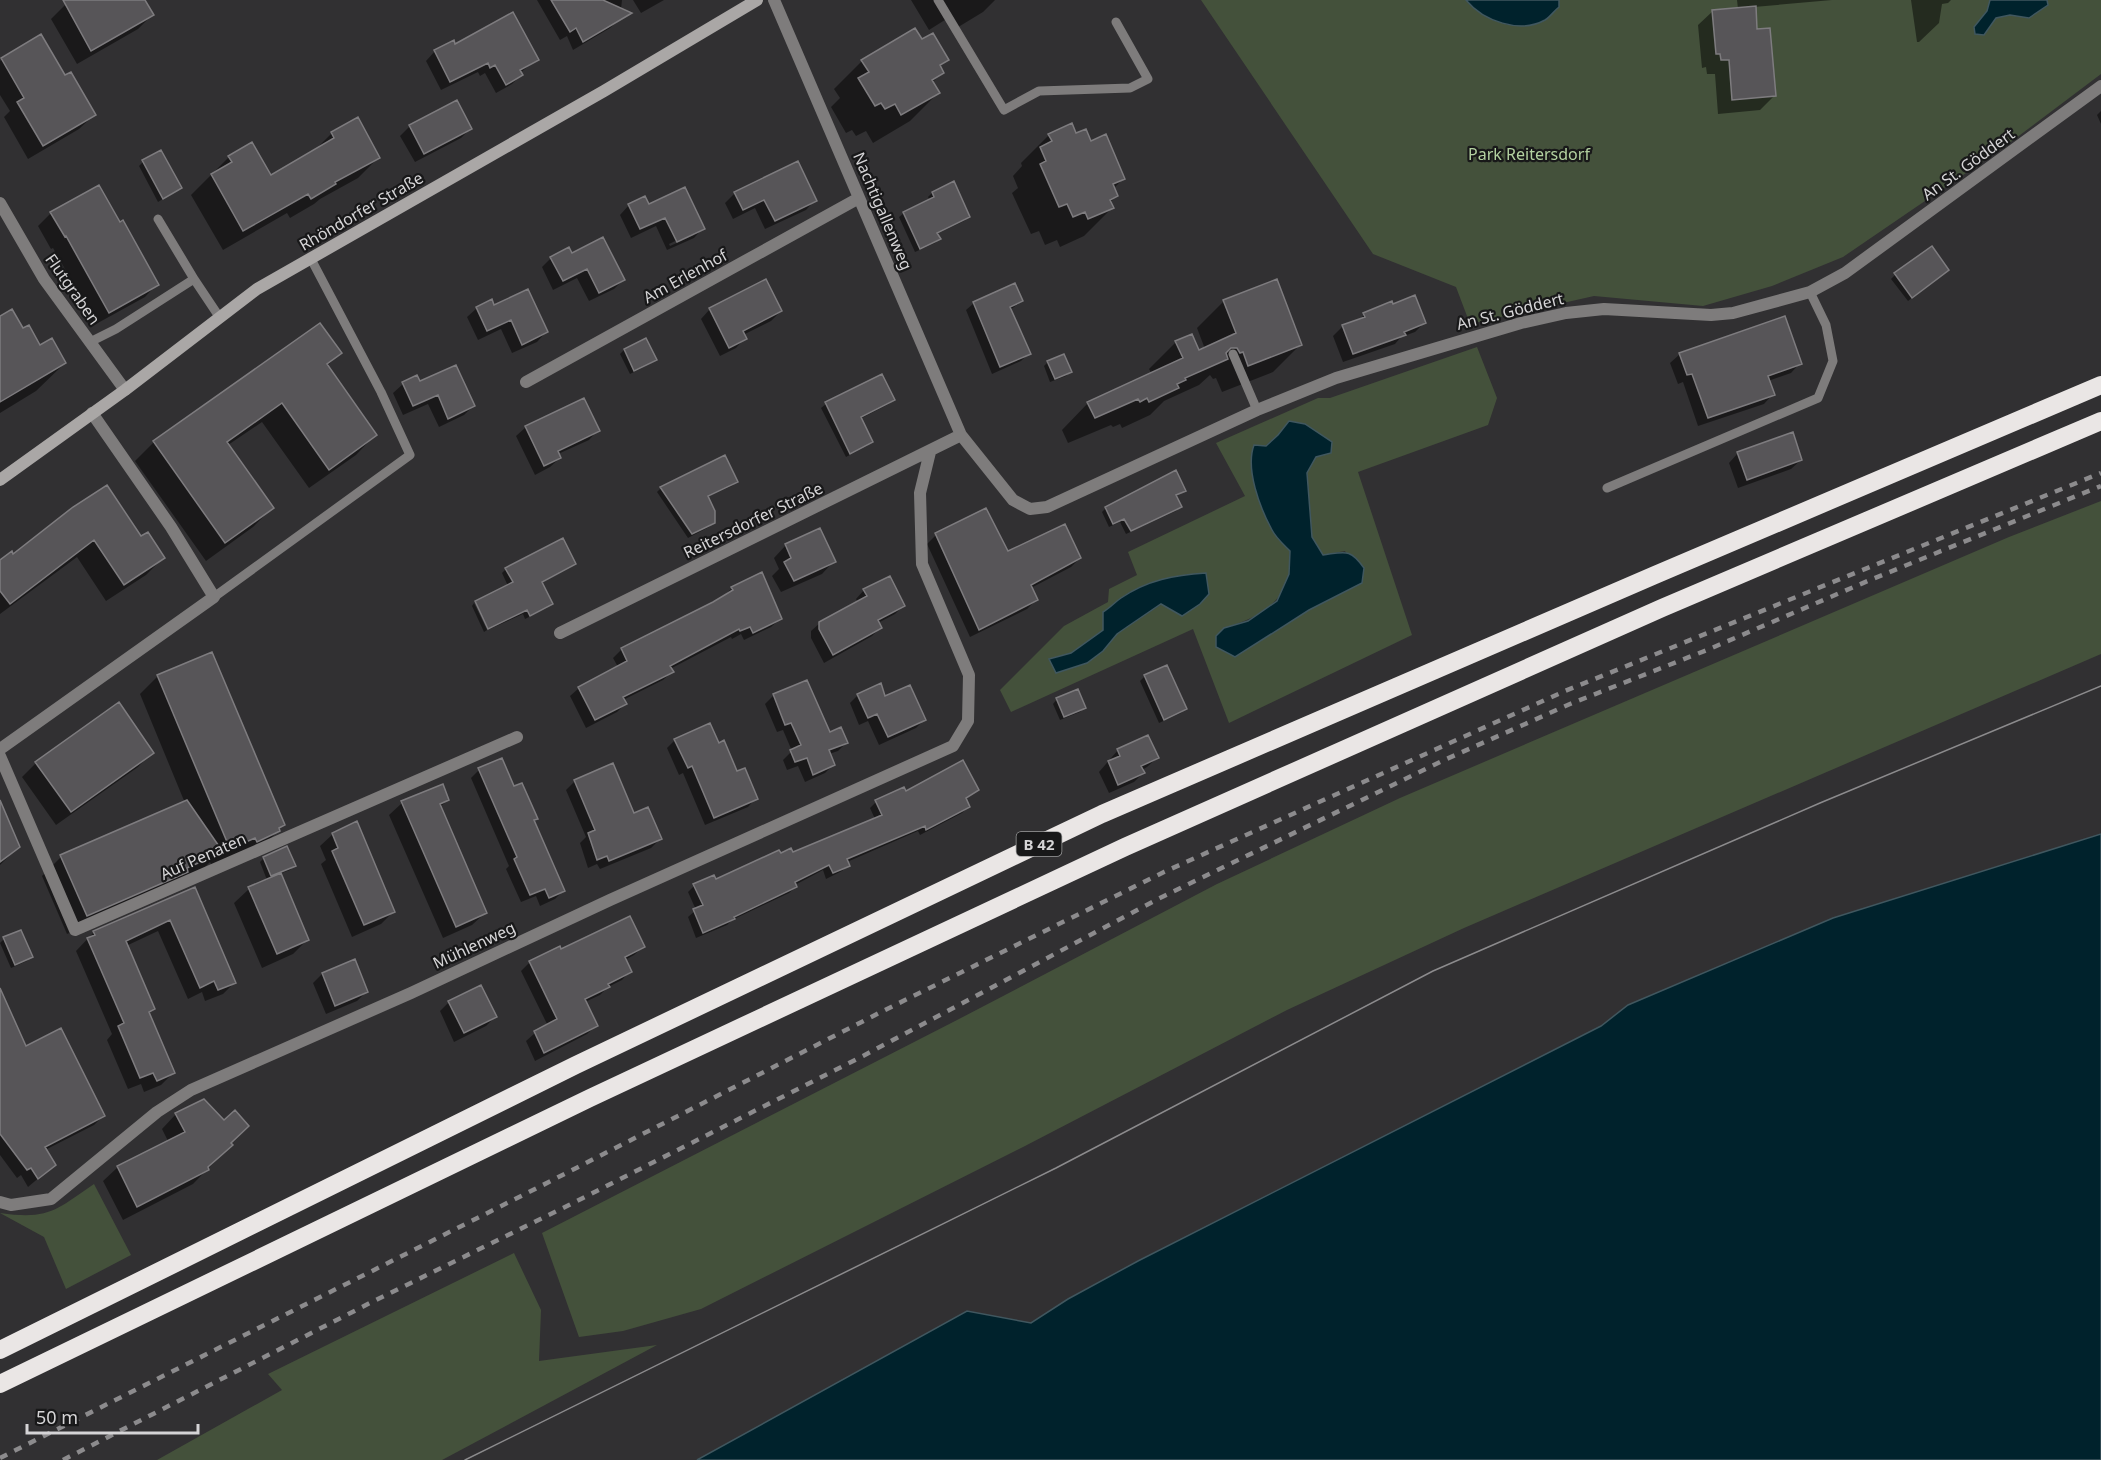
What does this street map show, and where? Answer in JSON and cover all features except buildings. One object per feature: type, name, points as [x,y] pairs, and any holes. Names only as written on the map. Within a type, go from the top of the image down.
[{"type":"highway","name":"B 42","points":[[0,1350],[565,1070],[1102,814],[1622,589],[2101,386]]},
{"type":"highway","name":"B 42","points":[[0,1384],[590,1098],[1125,847],[1662,608],[2101,421]]},
{"type":"main road","name":"Rhöndorfer Straße","points":[[0,480],[125,390],[257,289],[604,92],[757,0]]},
{"type":"street","name":"Nachtigallenweg","points":[[774,0],[961,435]]},
{"type":"street","name":"An St. Göddert","points":[[961,435],[1013,500],[1030,509],[1047,507],[1257,410],[1336,378],[1532,320],[1604,309],[1711,315],[1733,313],[1810,292],[1845,273],[2101,86]]},
{"type":"street","name":"Am Erlenhof","points":[[526,382],[860,198]]},
{"type":"street","name":"Flutgraben","points":[[0,203],[44,279],[125,390]]},
{"type":"street","points":[[0,749],[214,597],[171,527],[92,414]]},
{"type":"street","name":"Reitersdorfer Straße","points":[[560,633],[961,435]]},
{"type":"street","name":"Mühlenweg","points":[[0,1202],[10,1205],[51,1199],[157,1112],[191,1090],[411,993],[610,900],[953,746],[968,721],[969,675],[922,564],[920,493],[930,452]]},
{"type":"street","name":"Auf Penaten","points":[[0,756],[75,930],[516,737]]},
{"type":"lane","points":[[938,0],[1004,111],[1039,92],[1130,88],[1148,79],[1116,22]]},
{"type":"lane","points":[[158,219],[220,318]]},
{"type":"lane","points":[[214,597],[410,455],[381,392],[311,258]]},
{"type":"lane","points":[[90,342],[116,329],[194,279]]},
{"type":"lane","points":[[1607,488],[1818,398],[1833,361],[1826,325],[1810,292]]},
{"type":"lane","points":[[1233,354],[1257,410]]},
{"type":"green space","name":"Park Reitersdorf","points":[[1201,0],[2101,0],[2101,74],[2004,147],[1843,257],[1772,286],[1703,306],[1594,296],[1470,324],[1456,287],[1373,254]],"holes":[[[1755,6],[1757,29],[1770,29],[1776,96],[1732,100],[1729,60],[1721,60],[1720,54],[1716,54],[1712,10]]]},
{"type":"green space","points":[[1477,347],[1497,398],[1488,425],[1358,472],[1412,635],[1229,723],[1193,629],[1011,712],[1000,690],[1064,626],[1108,602],[1109,589],[1137,575],[1128,552],[1245,496],[1216,443],[1318,398],[1330,398]],"holes":[[[1289,421],[1316,457],[1307,473],[1312,537],[1323,555],[1345,551],[1362,582],[1309,610],[1235,657],[1224,628],[1264,611],[1279,596],[1289,576],[1290,551],[1273,532],[1265,446]],[[1133,592],[1200,604],[1162,604],[1117,634],[1103,651],[1087,663],[1056,673],[1049,659],[1071,653],[1103,630],[1103,612]]]},
{"type":"green space","points":[[2101,501],[2101,654],[1464,928],[1287,1010],[1025,1146],[701,1309],[623,1331],[579,1337],[542,1233],[1217,884],[1400,798],[2009,537]]},
{"type":"green space","points":[[94,1184],[131,1255],[66,1289],[44,1237],[0,1213],[30,1215],[51,1211]]},
{"type":"green space","points":[[514,1253],[541,1310],[539,1361],[657,1345],[442,1460],[157,1460],[282,1390],[268,1374]]},
{"type":"water","points":[[1466,0],[1559,0],[1559,7],[1547,19],[1524,26],[1492,19],[1482,14]]},
{"type":"water","points":[[1990,0],[2047,0],[2048,5],[2029,18],[2010,15],[1996,18],[1984,35],[1975,34],[1974,27],[1987,11]]},
{"type":"water","points":[[1289,421],[1305,424],[1332,442],[1331,453],[1316,457],[1307,473],[1312,537],[1323,555],[1346,553],[1355,557],[1364,568],[1362,583],[1309,610],[1235,657],[1216,647],[1216,636],[1224,628],[1248,621],[1277,601],[1289,574],[1290,551],[1276,536],[1267,521],[1255,488],[1251,465],[1254,445],[1266,446]]},
{"type":"water","points":[[1206,573],[1209,594],[1200,604],[1182,616],[1161,604],[1117,634],[1103,651],[1087,663],[1056,673],[1049,659],[1071,653],[1103,630],[1103,612],[1121,598],[1141,587],[1162,580]]},
{"type":"water","points":[[2101,834],[2101,1460],[697,1460],[967,1311],[1031,1323],[1068,1299],[1138,1261],[1601,1026],[1628,1005],[1833,918]]},
{"type":"tram line","points":[[465,1460],[1056,1168],[1433,971],[1820,803],[2101,686]]},
{"type":"railway","points":[[0,1458],[883,1011],[1164,872],[1565,691],[2101,473]]},
{"type":"railway","points":[[63,1460],[863,1056],[1158,899],[1442,761],[1570,704],[1707,650],[1870,580],[2101,486]]}]
